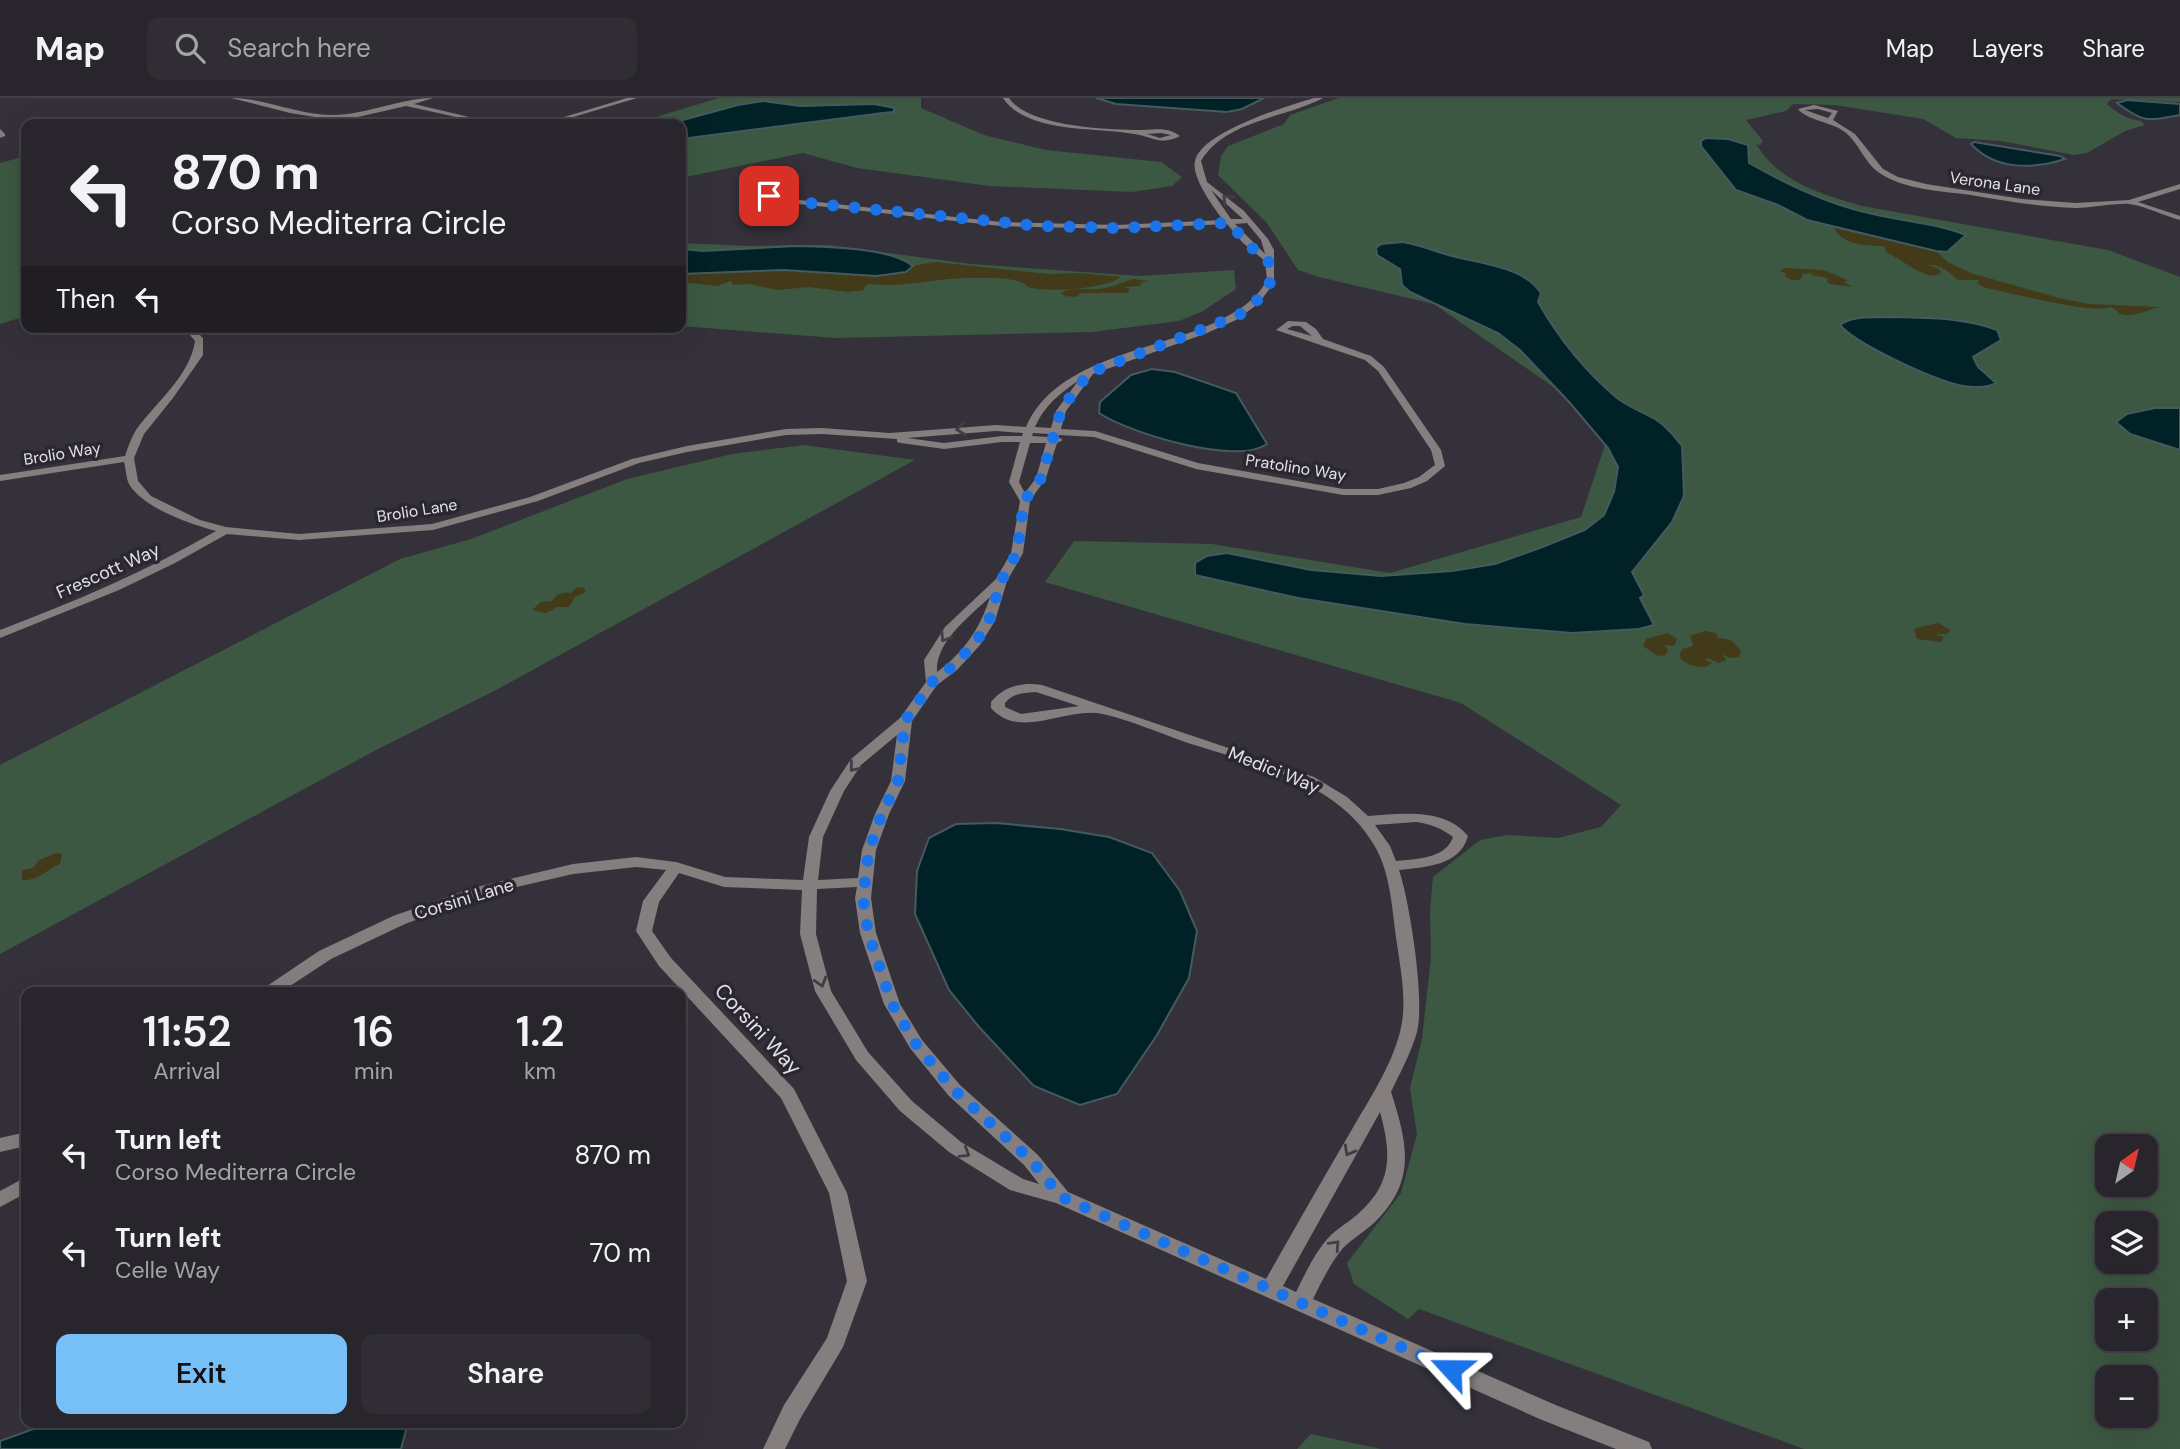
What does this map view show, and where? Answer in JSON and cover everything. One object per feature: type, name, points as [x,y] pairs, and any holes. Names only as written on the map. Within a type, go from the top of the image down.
[{"type":"street","points":[[233,98],[318,116],[358,115],[429,98]]},
{"type":"street","points":[[561,119],[634,98]]},
{"type":"street","points":[[1006,98],[1011,108],[1032,118],[1135,132],[1167,131],[1177,136],[1160,140],[1135,132]]},
{"type":"street","points":[[1268,259],[1254,250],[1228,221],[1207,192],[1197,164],[1201,153],[1210,144],[1228,134],[1301,101],[1320,98]]},
{"type":"street","points":[[406,104],[474,119]]},
{"type":"street","name":"Verona Lane","points":[[1830,119],[1853,136],[1872,166],[1889,175],[1920,185],[2062,205],[2130,202],[2180,186]]},
{"type":"street","points":[[1024,501],[1014,482],[1035,415],[1055,392],[1089,373],[1239,315],[1262,296],[1271,281],[1268,259],[1270,249],[1222,193],[1206,184]]},
{"type":"street","points":[[799,202],[765,206],[750,204],[749,201],[769,196],[799,202],[1001,224],[1094,228],[1246,219]]},
{"type":"street","points":[[2130,202],[2180,218]]},
{"type":"street","points":[[129,458],[139,433],[170,396],[198,355],[200,340],[193,333]]},
{"type":"street","name":"Pratolino Way","points":[[1028,434],[1129,446],[1196,466],[1343,492],[1378,492],[1407,486],[1423,479],[1440,466],[1436,450],[1381,369],[1368,358],[1320,341]]},
{"type":"street","points":[[1089,373],[1061,411],[1041,478],[1024,501],[1017,553],[1001,581],[989,621],[976,642],[952,667],[932,682],[905,721],[856,762],[837,791],[817,837],[810,885],[808,934],[823,990],[862,1056],[906,1106],[955,1147],[1017,1185],[1061,1197],[1641,1449]]},
{"type":"street","name":"Brolio Lane","points":[[129,458],[133,482],[146,498],[196,522],[225,530],[299,537],[433,527],[534,499],[636,461],[699,446],[786,432],[822,431],[890,436],[907,442],[944,446],[1028,434]]},
{"type":"street","name":"Brolio Way","points":[[0,478],[129,458]]},
{"type":"street","name":"Frescott Way","points":[[0,634],[120,587],[184,556],[225,530]]},
{"type":"street","points":[[932,682],[930,660],[951,627],[1001,581]]},
{"type":"street","name":"Medici Way","points":[[1103,709],[1067,711],[1024,719],[1004,713],[998,708],[998,702],[1007,693],[1017,689],[1037,688],[1103,709],[1309,780],[1342,800],[1365,821],[1383,846],[1397,887],[1411,991],[1409,1030],[1382,1092],[1270,1290]]},
{"type":"street","points":[[905,721],[898,781],[869,850],[863,898],[868,933],[892,1004],[916,1044],[954,1090],[1031,1160],[1061,1197]]},
{"type":"street","points":[[1365,821],[1428,817],[1451,826],[1461,835],[1460,845],[1454,852],[1390,867]]},
{"type":"street","name":"Corsini Lane","points":[[277,987],[325,955],[399,920],[478,891],[573,870],[636,863],[676,867]]},
{"type":"street","points":[[676,867],[724,882],[810,885],[865,882]]},
{"type":"street","name":"Corsini Way","points":[[676,867],[651,901],[644,931],[665,962],[788,1094],[838,1193],[857,1281],[836,1341],[792,1412],[774,1449]]},
{"type":"street","points":[[1301,1303],[1329,1251],[1336,1242],[1371,1214],[1393,1182],[1399,1150],[1382,1092]]},
{"type":"street","points":[[0,1145],[21,1140]]},
{"type":"street","points":[[0,1200],[21,1188]]},
{"type":"shaded area","points":[[719,98],[921,98],[921,108],[984,135],[1046,150],[1161,162],[1182,177],[1172,186],[1132,192],[990,186],[857,168],[803,153],[686,177],[686,119],[650,119]]},
{"type":"shaded area","points":[[1096,98],[1264,98],[1242,109],[1227,112],[1116,104]]},
{"type":"shaded area","points":[[1339,98],[2180,98],[2180,102],[2111,99],[2107,104],[2115,111],[2145,125],[2125,131],[2087,153],[2074,155],[2001,141],[1956,138],[1923,119],[1835,105],[1793,104],[1786,111],[1746,120],[1763,141],[1760,145],[1756,144],[1777,168],[1789,178],[1832,197],[1862,206],[2108,250],[2180,277],[2180,1449],[1804,1449],[1419,1309],[1408,1319],[1354,1284],[1347,1263],[1401,1193],[1417,1134],[1410,1088],[1422,1039],[1431,957],[1430,910],[1433,877],[1480,840],[1508,835],[1558,838],[1601,827],[1621,805],[1461,703],[1045,582],[1074,541],[1212,544],[1390,573],[1581,517],[1611,427],[1434,304],[1298,270],[1267,223],[1218,175],[1221,156],[1228,146],[1284,124],[1290,115]]},
{"type":"shaded area","points":[[2127,100],[2180,104],[2180,115],[2146,119],[2117,103]]},
{"type":"shaded area","points":[[763,101],[800,106],[874,104],[895,108],[893,112],[686,138],[686,119]]},
{"type":"shaded area","points":[[1706,138],[1728,139],[1748,145],[1749,163],[1819,198],[1864,212],[1941,227],[1966,235],[1947,252],[1936,251],[1807,220],[1778,205],[1736,190],[1701,146],[1701,141]]},
{"type":"shaded area","points":[[1974,142],[2065,159],[2028,166],[2004,163],[1981,153],[1971,144]]},
{"type":"shaded area","points":[[21,157],[21,318],[0,324],[0,163]]},
{"type":"shaded area","points":[[1403,242],[1503,268],[1525,278],[1541,293],[1538,302],[1554,328],[1594,377],[1622,401],[1659,422],[1682,446],[1684,496],[1672,522],[1632,572],[1644,595],[1640,598],[1654,625],[1639,629],[1572,633],[1465,624],[1298,598],[1195,575],[1195,563],[1207,556],[1227,553],[1311,570],[1381,576],[1452,571],[1495,564],[1540,548],[1585,530],[1604,515],[1614,492],[1618,467],[1608,448],[1520,350],[1498,333],[1410,292],[1402,285],[1400,269],[1377,255],[1376,248],[1381,244]]},
{"type":"shaded area","points":[[686,243],[828,245],[971,264],[1140,276],[1234,270],[1236,289],[1203,311],[1179,321],[1092,332],[835,338],[686,326]]},
{"type":"shaded area","points":[[796,246],[840,248],[889,255],[913,266],[906,272],[876,276],[784,270],[686,274],[686,249]]},
{"type":"shaded area","points":[[1858,318],[1958,320],[1997,330],[2001,340],[1973,357],[1978,367],[1996,383],[1972,387],[1946,381],[1878,351],[1840,325]]},
{"type":"shaded area","points":[[1152,369],[1175,372],[1236,393],[1267,444],[1252,450],[1209,449],[1157,437],[1099,413],[1100,402],[1131,375]]},
{"type":"shaded area","points":[[2155,408],[2180,408],[2180,450],[2130,434],[2116,422],[2127,414]]},
{"type":"shaded area","points":[[804,445],[915,460],[500,688],[376,750],[0,954],[0,765],[400,559],[471,539],[627,479],[732,454]]},
{"type":"shaded area","points":[[996,823],[1109,837],[1152,853],[1180,891],[1197,931],[1189,978],[1157,1035],[1117,1094],[1080,1105],[1034,1086],[949,990],[915,914],[917,871],[929,838],[956,824]]},
{"type":"shaded area","points":[[36,1428],[407,1428],[401,1449],[0,1449],[0,1441]]},
{"type":"shaded area","points":[[1311,1434],[1381,1449],[1297,1449]]},
{"type":"sand","points":[[1834,228],[1936,251],[1948,262],[1971,273],[2059,298],[2089,304],[2159,307],[2125,315],[2110,307],[2102,309],[2070,306],[1983,287],[1977,283],[1979,280],[1958,280],[1937,266],[1928,265],[1939,269],[1941,273],[1929,275],[1887,253],[1884,246],[1849,241]]},
{"type":"sand","points":[[935,262],[1048,274],[1080,273],[1121,277],[1091,287],[1064,289],[1032,288],[1007,279],[970,278],[895,285],[870,284],[865,286],[864,290],[848,292],[809,287],[777,290],[749,284],[733,285],[731,281],[717,286],[686,283],[686,274],[785,270],[876,276],[906,272],[913,266]]},
{"type":"sand","points":[[1784,268],[1823,270],[1848,280],[1844,282],[1852,287],[1830,284],[1827,282],[1828,278],[1811,275],[1813,273],[1803,274],[1800,280],[1791,280],[1785,276],[1786,273],[1780,272]]},
{"type":"sand","points":[[1133,279],[1149,281],[1141,283],[1140,286],[1124,287],[1130,289],[1128,293],[1081,293],[1076,297],[1061,293],[1073,289],[1105,288]]},
{"type":"sand","points":[[577,587],[584,588],[586,592],[575,597],[569,607],[557,607],[546,613],[532,610],[541,602],[552,601],[562,593],[571,593]]},
{"type":"sand","points":[[1938,623],[1951,630],[1947,634],[1936,634],[1944,637],[1941,642],[1917,639],[1914,630],[1916,628]]},
{"type":"sand","points":[[1705,631],[1716,633],[1718,638],[1731,640],[1741,650],[1739,657],[1729,658],[1723,654],[1726,660],[1719,663],[1707,658],[1705,660],[1712,663],[1706,667],[1684,662],[1679,656],[1682,649],[1693,646],[1690,636]]},
{"type":"sand","points":[[1668,633],[1677,639],[1674,646],[1664,645],[1668,649],[1666,655],[1658,656],[1643,646],[1646,639]]},
{"type":"sand","points":[[56,853],[62,854],[60,864],[38,877],[22,880],[22,870],[33,868],[39,860]]},
{"type":"route","points":[[769,196],[799,202],[1001,224],[1117,228],[1229,223],[1254,250],[1268,259],[1271,281],[1262,296],[1239,315],[1089,373],[1061,411],[1041,478],[1024,501],[1017,553],[1001,581],[999,596],[989,621],[976,642],[952,667],[932,682],[905,721],[898,781],[869,850],[863,898],[868,933],[892,1004],[916,1044],[954,1090],[1031,1160],[1061,1197],[1451,1369]]}]
